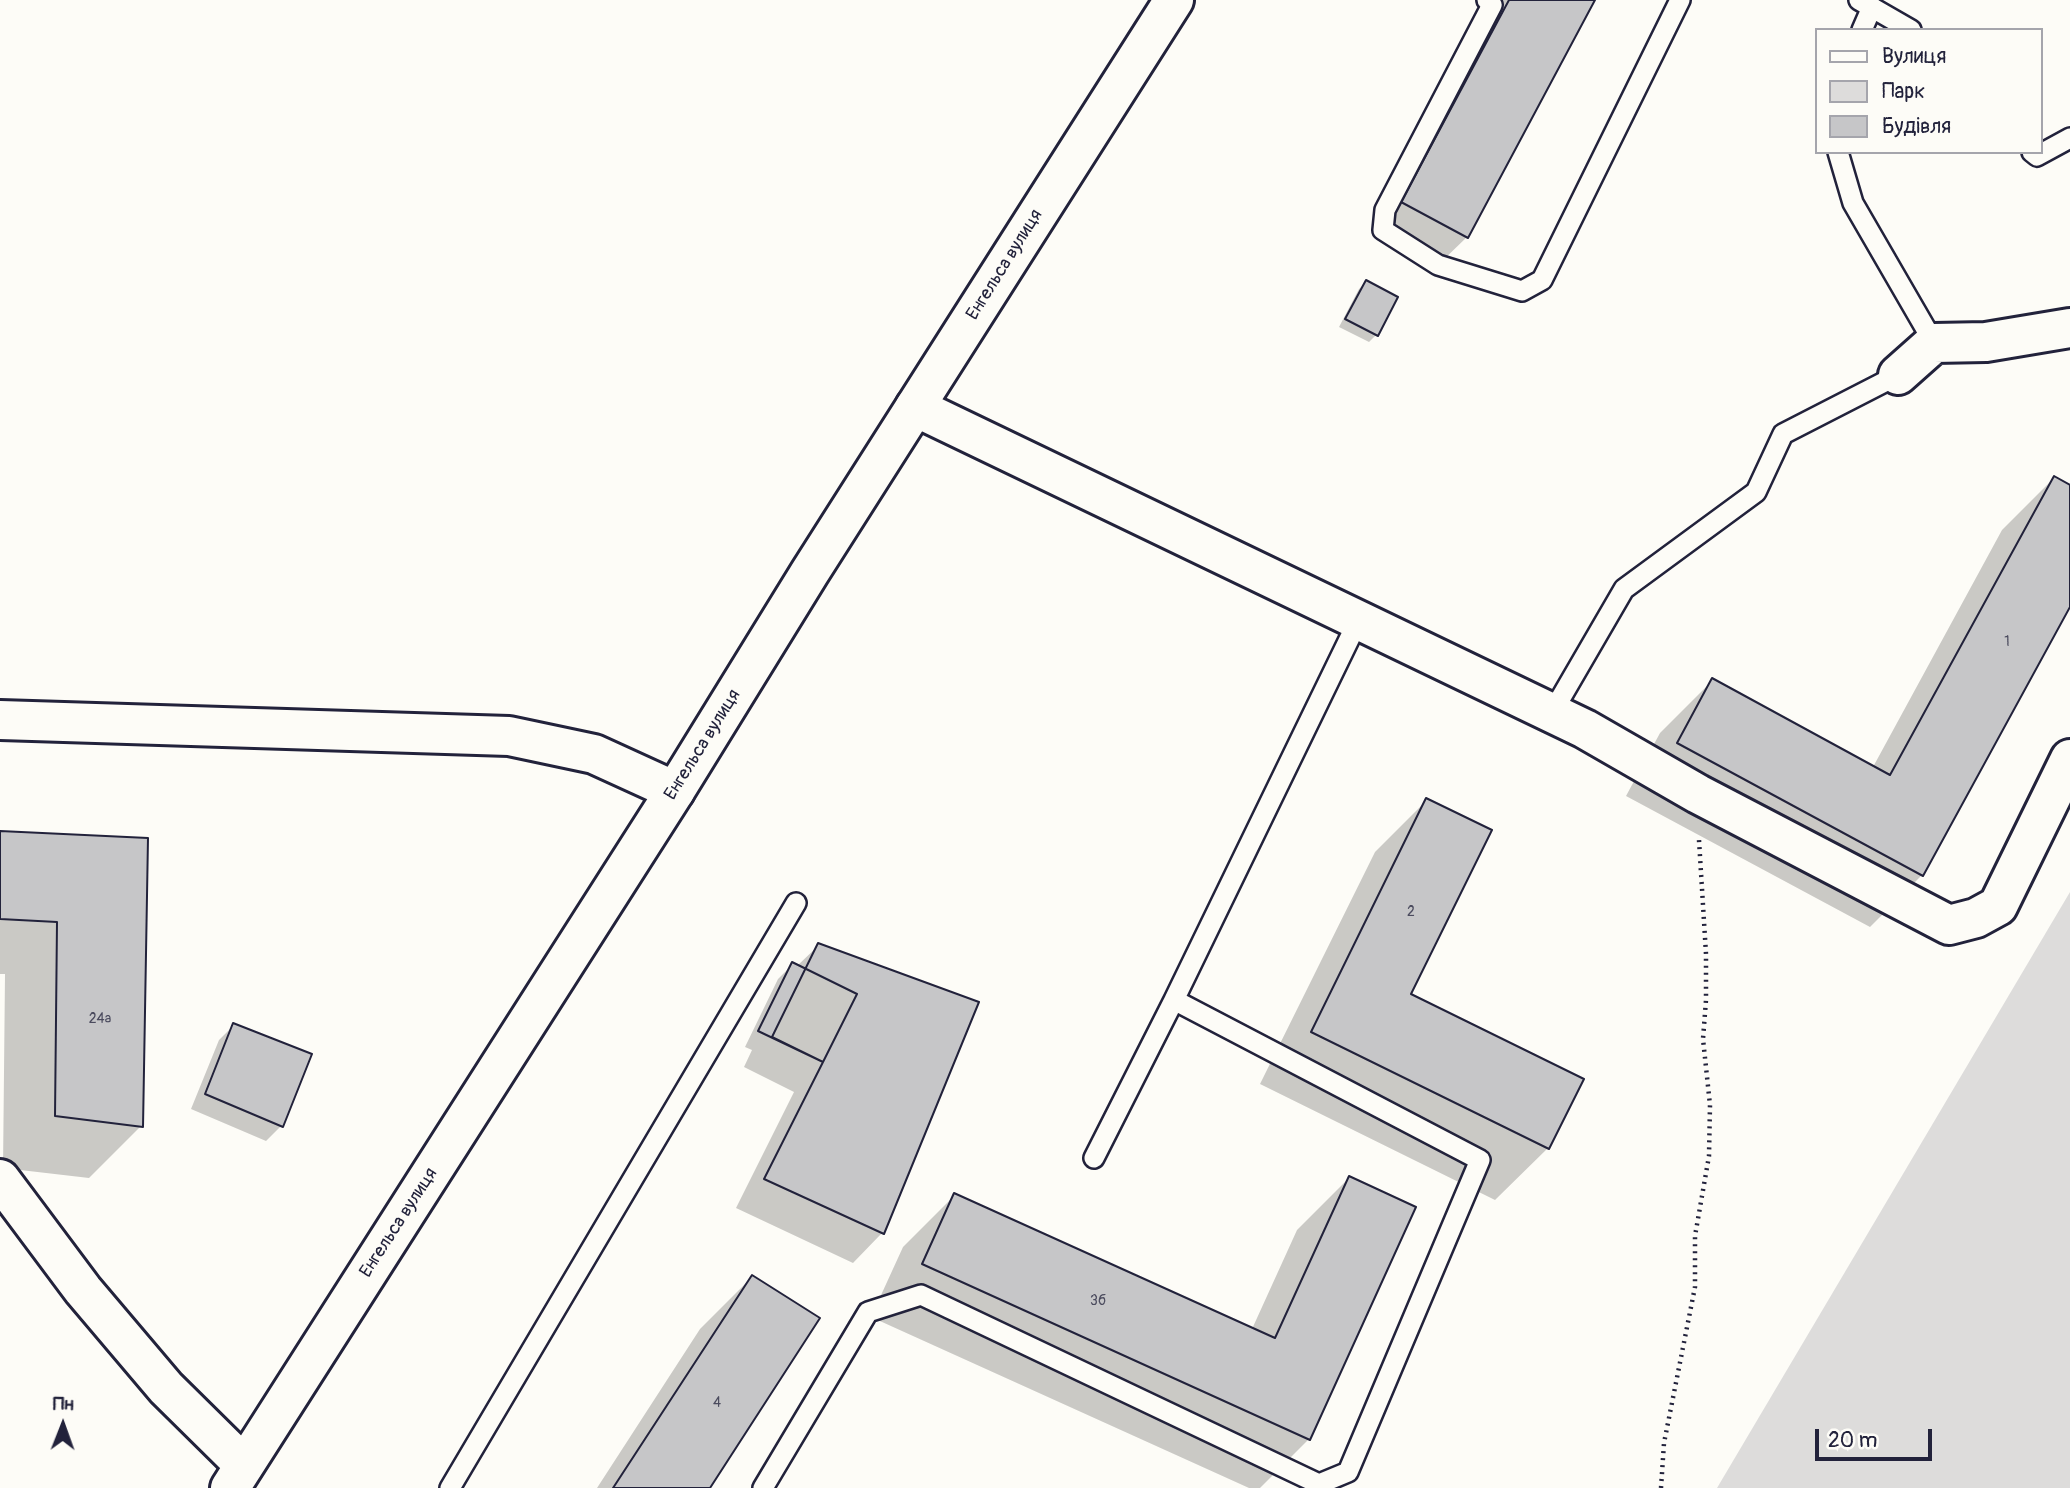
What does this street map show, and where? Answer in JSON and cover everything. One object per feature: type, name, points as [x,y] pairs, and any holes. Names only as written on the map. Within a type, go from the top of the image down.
[{"type":"street","name":"Енгельса вулиця","points":[[237,1477],[675,791],[818,560],[1174,0]]},
{"type":"street","points":[[1898,375],[1934,343],[1986,342],[2070,328]]},
{"type":"street","points":[[915,407],[1585,729],[1698,794],[1949,925],[1976,918],[1998,906],[2070,759]]},
{"type":"street","points":[[0,720],[509,736],[594,754],[675,791]]},
{"type":"street","points":[[0,1179],[100,1310],[237,1477]]},
{"type":"lane","points":[[1487,0],[1492,5],[1385,210],[1383,230],[1438,265],[1522,291],[1542,280],[1680,0]]},
{"type":"lane","points":[[1862,28],[1866,4],[1908,28]]},
{"type":"lane","points":[[2042,153],[2070,138]]},
{"type":"lane","points":[[1839,154],[1853,203],[1934,343]]},
{"type":"lane","points":[[1552,713],[1624,589],[1756,492],[1783,434],[1898,375]]},
{"type":"lane","points":[[1094,1158],[1358,621]]},
{"type":"lane","points":[[450,1488],[796,902]]},
{"type":"lane","points":[[763,1488],[868,1312],[921,1295],[1319,1483],[1348,1472],[1480,1160],[1174,1000]]},
{"type":"path","points":[[1661,1488],[1664,1443],[1695,1287],[1695,1236],[1709,1156],[1710,1105],[1703,1039],[1706,954],[1698,794]]},
{"type":"green space","points":[[2070,892],[2070,1488],[1717,1488]]},
{"type":"building","points":[[1509,0],[1595,0],[1468,238],[1401,202]]},
{"type":"building","points":[[1366,280],[1398,297],[1378,336],[1345,319]]},
{"type":"building","points":[[2054,476],[2070,485],[2070,607],[1923,876],[1677,743],[1712,678],[1890,775]]},
{"type":"building","points":[[1426,798],[1492,830],[1411,994],[1584,1079],[1549,1149],[1311,1032]]},
{"type":"building","points":[[0,831],[148,838],[143,1127],[55,1116],[57,922],[0,919]]},
{"type":"building","points":[[818,943],[979,1002],[884,1234],[764,1179],[823,1062],[772,1037]]},
{"type":"building","points":[[792,962],[857,994],[823,1062],[758,1031]]},
{"type":"building","points":[[233,1023],[312,1054],[283,1127],[205,1094]]},
{"type":"building","points":[[1349,1176],[1416,1207],[1310,1440],[922,1264],[954,1193],[1275,1338]]},
{"type":"building","points":[[752,1275],[820,1318],[710,1488],[613,1488]]}]
